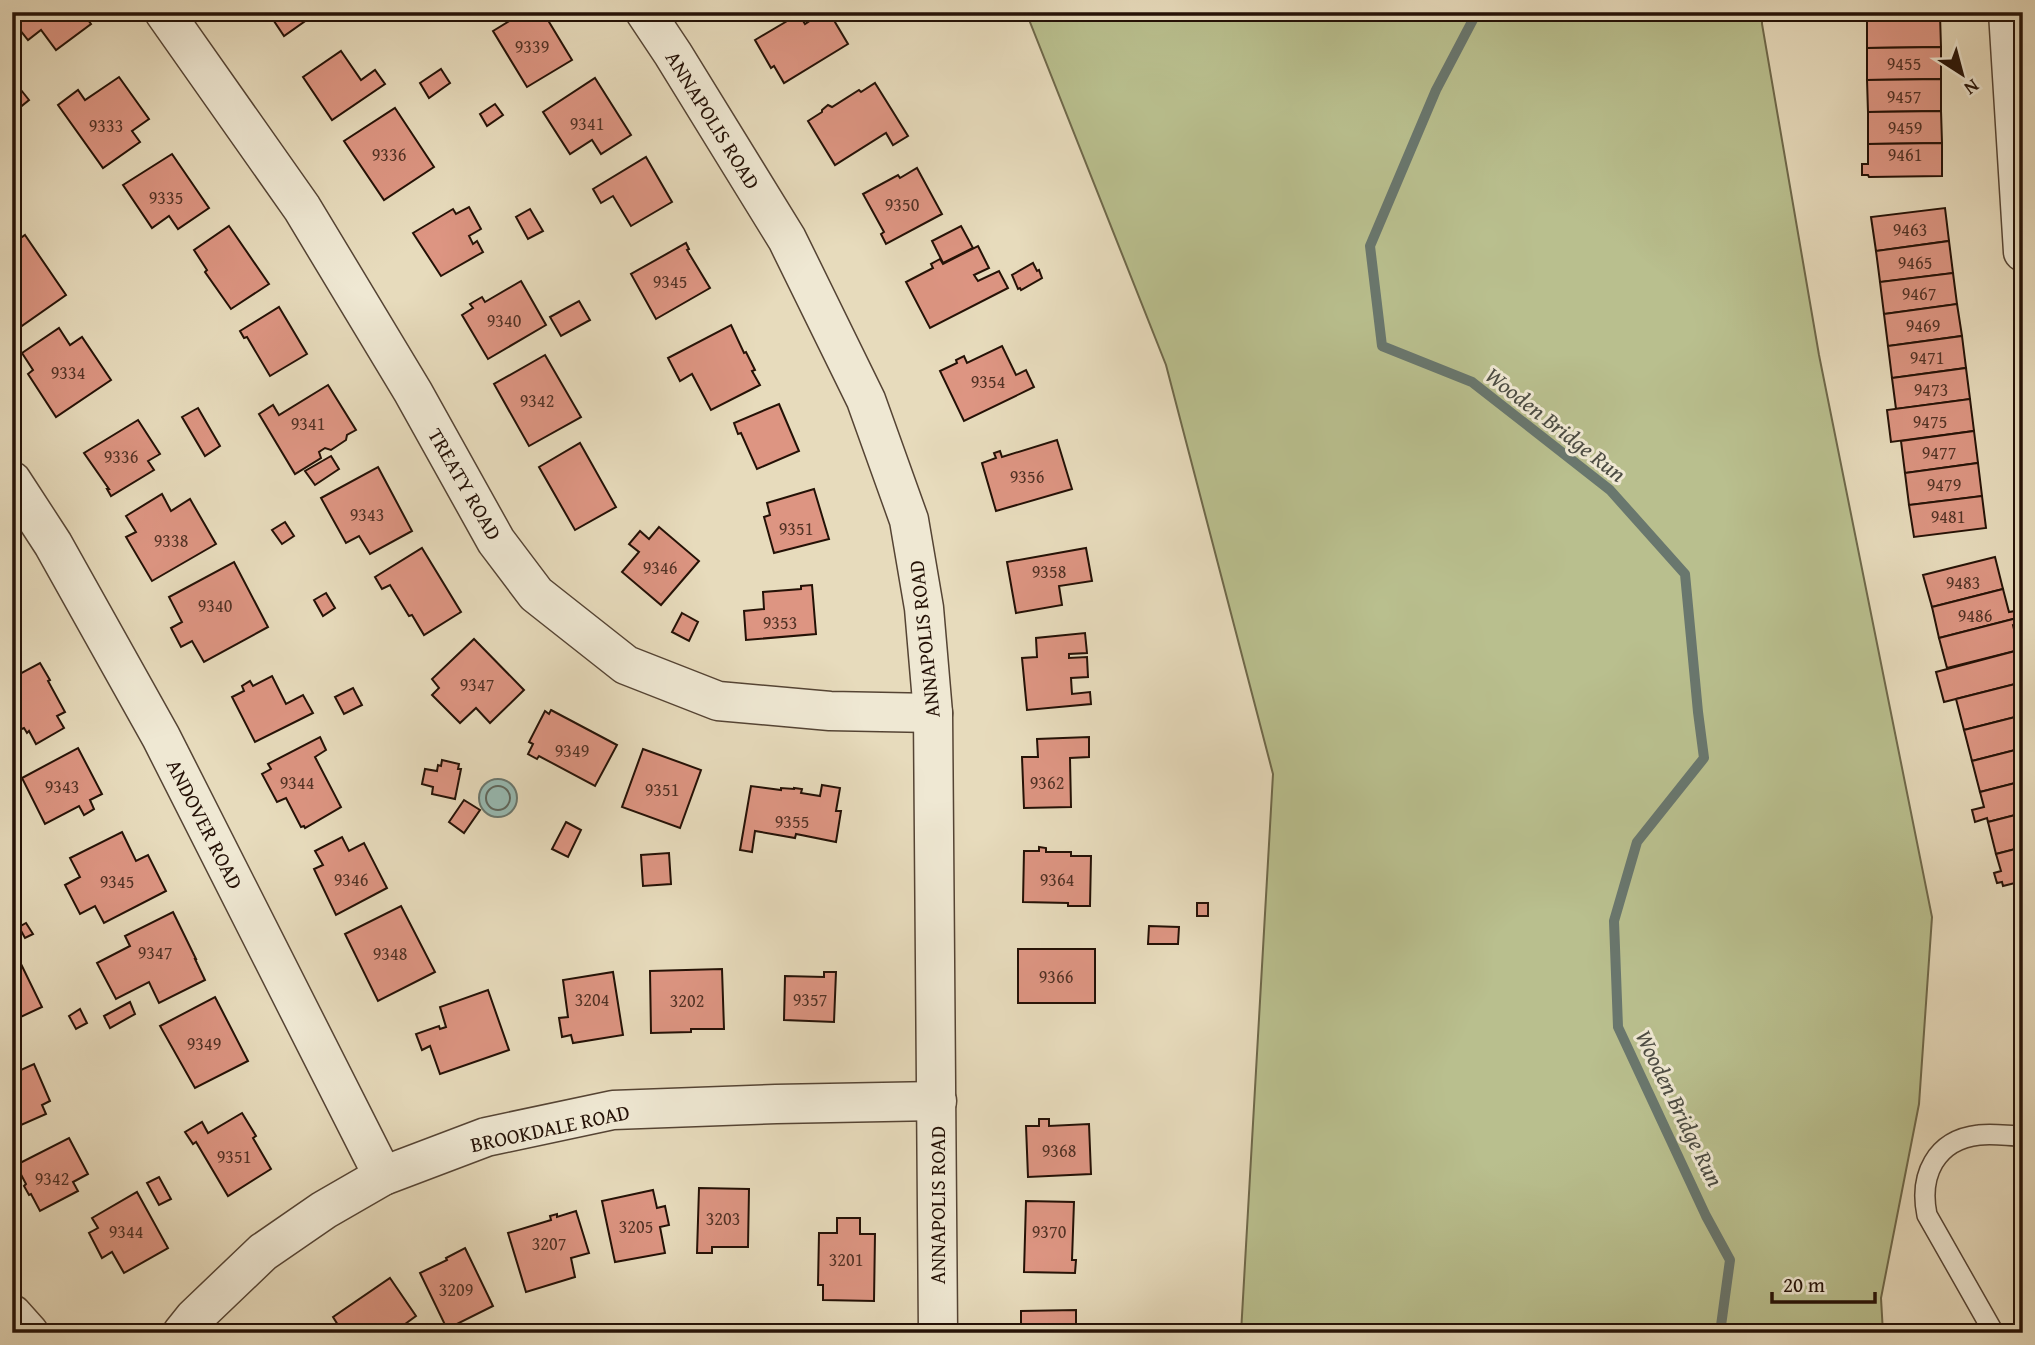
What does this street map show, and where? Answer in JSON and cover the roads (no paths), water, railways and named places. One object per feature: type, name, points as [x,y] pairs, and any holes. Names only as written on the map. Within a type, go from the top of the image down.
[{"type":"street","name":"TREATY ROAD","points":[[164,12],[302,208],[413,392],[496,541],[536,594],[626,665],[718,701],[830,711],[933,713]]},
{"type":"street","name":"ANNAPOLIS ROAD","points":[[645,12],[787,239],[866,400],[909,520],[924,608],[933,713],[938,1333]]},
{"type":"street","points":[[2008,12],[2023,252]]},
{"type":"street","name":"ANDOVER ROAD","points":[[12,481],[53,544],[161,737],[383,1176]]},
{"type":"street","name":"BROOKDALE ROAD","points":[[182,1333],[194,1318],[263,1252],[324,1210],[383,1176],[486,1138],[613,1111],[937,1101]]},
{"type":"street","points":[[12,1314],[29,1333]]},
{"type":"lane","points":[[1994,1333],[1927,1215],[1923,1198],[1926,1179],[1933,1162],[1945,1148],[1961,1139],[1980,1135],[2023,1136]]},
{"type":"water","points":[[498,779],[512,784],[517,798],[512,812],[498,817],[484,812],[479,798],[484,784]]},
{"type":"waterway","name":"Wooden Bridge Run","points":[[1477,12],[1436,90],[1370,246],[1382,346],[1472,382],[1610,490],[1685,574],[1704,758],[1637,842],[1614,921],[1618,1027],[1706,1216],[1730,1260],[1720,1333]]}]
